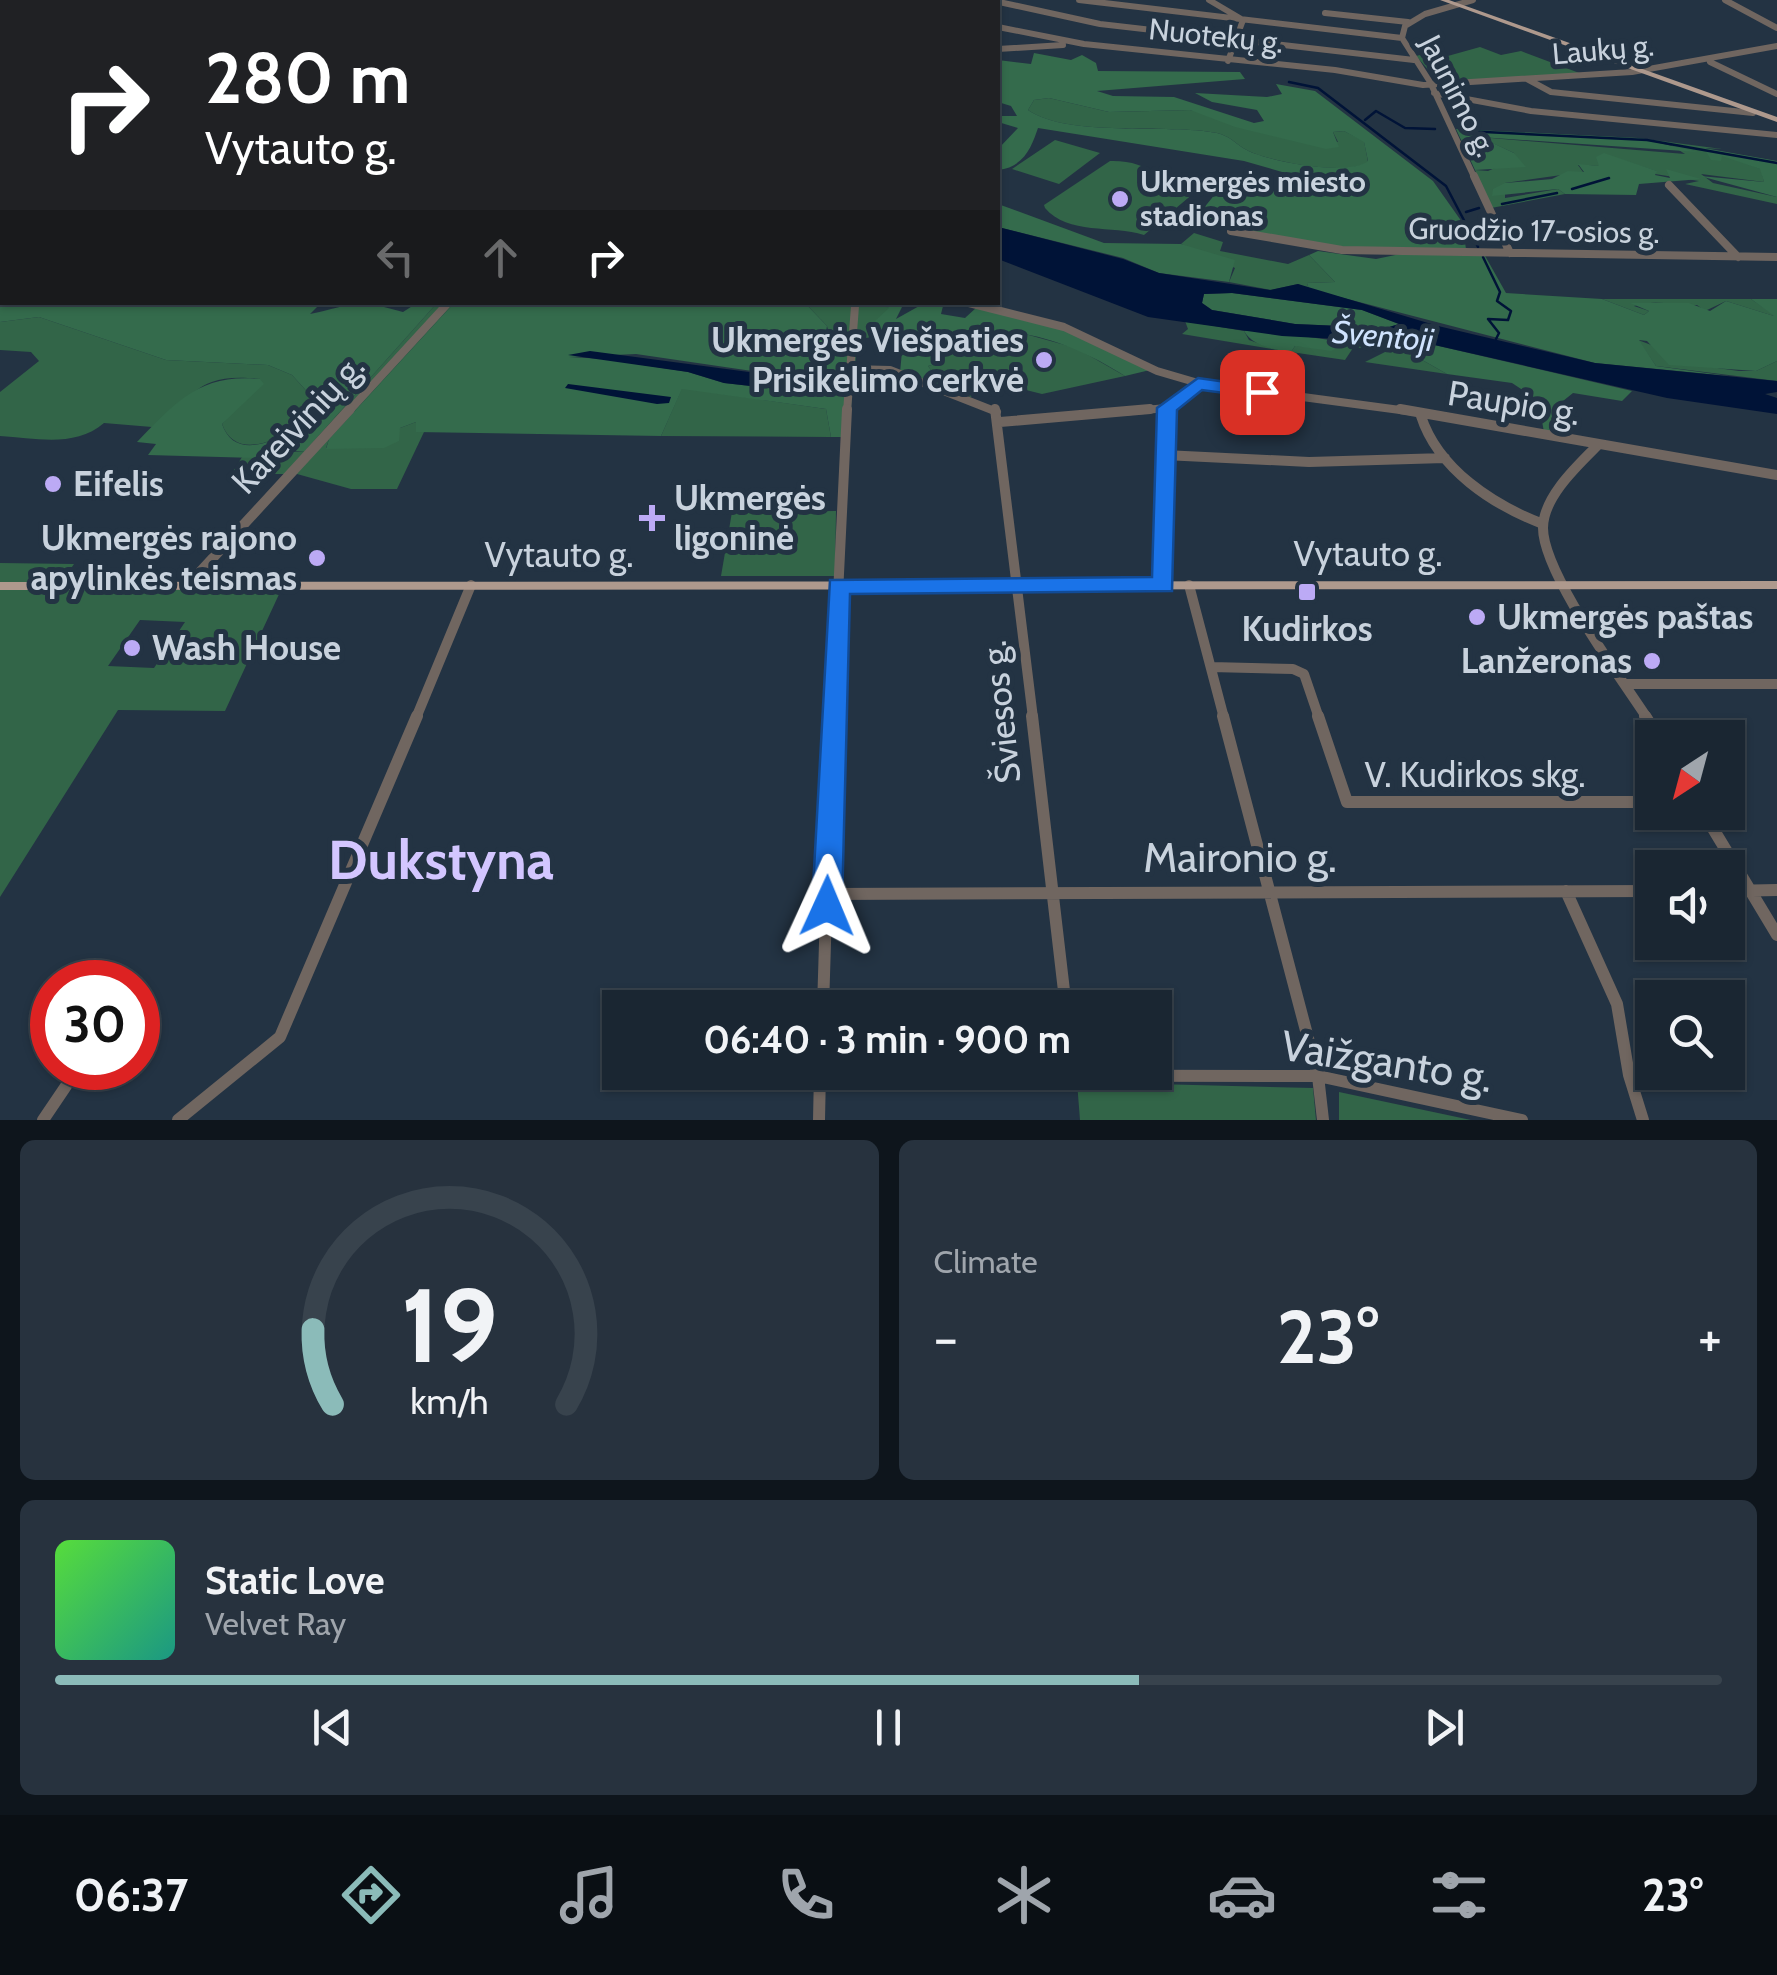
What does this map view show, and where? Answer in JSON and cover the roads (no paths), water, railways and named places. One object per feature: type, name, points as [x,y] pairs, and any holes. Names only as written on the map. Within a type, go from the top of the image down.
[{"type":"main road","points":[[1444,0],[1777,120]]},
{"type":"main road","name":"Vytauto g.","points":[[0,586],[1777,586]]},
{"type":"street","points":[[1079,0],[1402,38]]},
{"type":"street","points":[[1210,0],[1242,20]]},
{"type":"street","name":"Jaunimo g.","points":[[1472,0],[1408,22],[1402,38],[1432,89],[1510,253]]},
{"type":"street","points":[[1725,0],[1777,28]]},
{"type":"street","points":[[1000,2],[1103,25],[1414,60]]},
{"type":"street","points":[[1078,53],[1120,3]]},
{"type":"street","points":[[1325,13],[1408,22]]},
{"type":"street","points":[[1228,61],[1242,20]]},
{"type":"street","name":"Nuotekų g.","points":[[1000,27],[1086,44],[1432,89],[1531,111],[1777,135]]},
{"type":"street","points":[[1000,50],[1086,44]]},
{"type":"street","name":"Laukų g.","points":[[1432,89],[1636,72],[1777,46]]},
{"type":"street","points":[[1708,61],[1777,94]]},
{"type":"street","points":[[1527,79],[1551,92],[1754,113]]},
{"type":"street","points":[[1668,184],[1738,256]]},
{"type":"street","name":"Gruodžio 17-osios g.","points":[[1231,231],[1322,248],[1777,257]]},
{"type":"street","name":"Kareivinių g.","points":[[188,585],[446,305]]},
{"type":"street","points":[[977,305],[1064,327],[1157,371],[1198,384],[1328,398],[1422,416],[1425,436],[1445,458],[1496,502],[1543,524],[1544,538],[1564,583],[1648,720]]},
{"type":"street","points":[[824,990],[838,525],[856,306]]},
{"type":"street","points":[[850,369],[890,370],[1020,420]]},
{"type":"street","points":[[1000,422],[1167,408],[1198,384]]},
{"type":"street","points":[[1164,585],[1167,408]]},
{"type":"street","name":"Šviesos g.","points":[[997,410],[1064,990]]},
{"type":"street","name":"Paupio g.","points":[[1422,416],[1777,474]]},
{"type":"street","name":"Paupio g.","points":[[1543,524],[1565,485],[1598,445]]},
{"type":"street","points":[[1164,455],[1310,462],[1445,458]]},
{"type":"street","points":[[178,1120],[280,1037],[305,987],[471,585]]},
{"type":"street","points":[[1189,585],[1318,1076],[1323,1120]]},
{"type":"street","name":"V. Kudirkos skg.","points":[[1211,667],[1293,669],[1304,674],[1346,802],[1635,802]]},
{"type":"street","points":[[1627,684],[1777,684]]},
{"type":"street","points":[[1714,830],[1777,935]]},
{"type":"street","points":[[1745,890],[1777,890]]},
{"type":"street","points":[[1566,891],[1617,1004],[1629,1075],[1644,1120]]},
{"type":"street","name":"Maironio g.","points":[[827,894],[1635,891]]},
{"type":"street","name":"Vaižganto g.","points":[[1172,1074],[1318,1076],[1522,1120]]},
{"type":"street","points":[[43,1120],[63,1090]]},
{"type":"street","points":[[819,1120],[820,1090]]},
{"type":"water","name":"Šventoji","points":[[1000,228],[1123,259],[1159,273],[1270,290],[1298,284],[1438,326],[1595,363],[1777,381],[1777,392],[1765,394],[1777,398],[1777,414],[1667,398],[1430,344],[1282,336],[1148,317],[1000,260]],"holes":[[[1232,293],[1362,310],[1399,324],[1386,328],[1295,324],[1212,310],[1202,303],[1204,294]]]},
{"type":"water","points":[[590,351],[840,384],[842,389],[830,395],[724,383],[688,372],[568,355]]},
{"type":"water","points":[[568,384],[671,397],[669,403],[657,404],[565,388]]},
{"type":"waterway","points":[[1289,82],[1318,88],[1446,186],[1478,247]]},
{"type":"waterway","points":[[1365,120],[1376,111],[1405,128],[1435,129]]},
{"type":"waterway","points":[[1464,131],[1647,140],[1777,163]]},
{"type":"waterway","points":[[1572,189],[1609,178]]},
{"type":"waterway","points":[[1502,204],[1557,193]]},
{"type":"waterway","points":[[1466,212],[1479,208]]},
{"type":"waterway","points":[[1483,257],[1500,292],[1497,301],[1511,311],[1508,320],[1488,319],[1499,333],[1496,339]]},
{"type":"place","name":"Ukmergės miesto stadionas","points":[[1120,199]]},
{"type":"place","name":"Ukmergės Viešpaties Prisikėlimo cerkvė","points":[[1044,360]]},
{"type":"place","name":"Eifelis","points":[[53,484]]},
{"type":"place","name":"Ukmergės ligoninė","points":[[652,518]]},
{"type":"place","name":"Ukmergės rajono apylinkės teismas","points":[[317,558]]},
{"type":"place","name":"Kudirkos","points":[[1307,592]]},
{"type":"place","name":"Ukmergės paštas","points":[[1477,617]]},
{"type":"place","name":"Wash House","points":[[132,648]]},
{"type":"place","name":"Lanžeronas","points":[[1652,661]]},
{"type":"district","name":"Dukstyna","points":[[441,860]]}]
